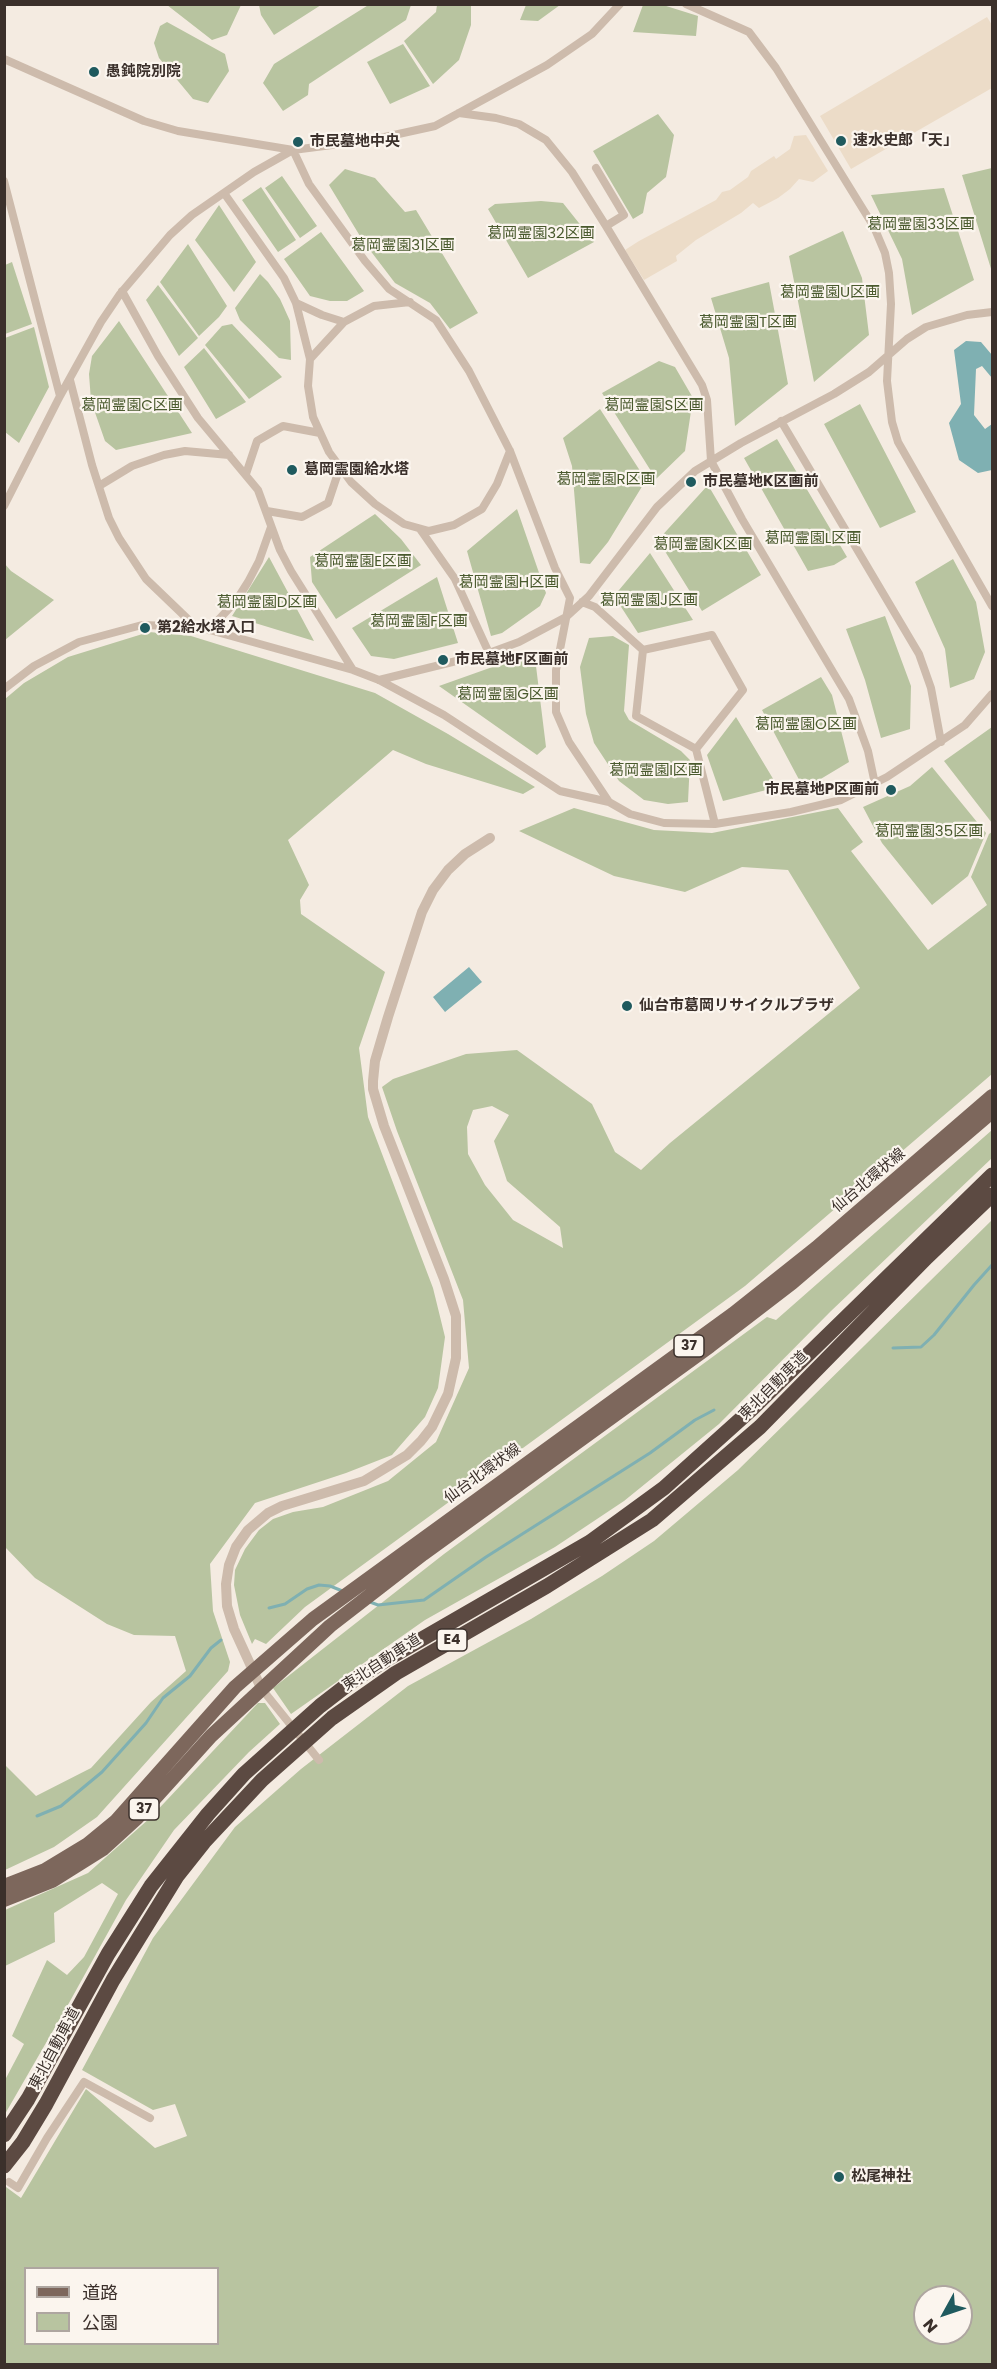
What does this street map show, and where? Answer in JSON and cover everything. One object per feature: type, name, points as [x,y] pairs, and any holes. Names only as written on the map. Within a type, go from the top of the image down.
[{"type":"highway","name":"東北自動車道","points":[[4,2135],[28,2099],[108,1954],[151,1886],[208,1814],[244,1774],[320,1706],[351,1682],[590,1542],[664,1488],[753,1408],[916,1247],[993,1175]]},
{"type":"highway","name":"東北自動車道","points":[[4,2166],[23,2142],[46,2104],[113,1980],[177,1876],[204,1842],[262,1780],[332,1718],[396,1672],[547,1586],[630,1536],[659,1515],[760,1427],[927,1257],[993,1195]]},
{"type":"main road","name":"仙台北環状線","points":[[4,1886],[45,1870],[69,1857],[116,1821],[189,1736],[253,1672],[313,1619],[740,1308],[832,1234],[993,1096]]},
{"type":"main road","name":"仙台北環状線","points":[[4,1900],[52,1881],[103,1849],[137,1818],[197,1749],[330,1626],[483,1510],[710,1346],[783,1290],[993,1112]]},
{"type":"street","points":[[4,59],[144,121],[178,131],[293,150],[371,140],[435,126],[547,65],[592,34],[620,4]]},
{"type":"street","points":[[686,4],[749,32],[776,68],[874,228],[885,253],[888,273],[891,304],[887,381],[892,422],[898,442],[993,606]]},
{"type":"street","points":[[459,113],[511,122],[533,131],[546,140],[572,172],[606,226],[702,385],[707,400],[711,461],[742,519],[849,699],[868,751],[874,784]]},
{"type":"street","points":[[4,506],[60,396],[101,322],[122,291],[170,235],[192,215],[254,172],[293,150]]},
{"type":"street","points":[[293,150],[309,184],[365,261],[389,289],[436,320],[469,371],[510,451],[555,568],[570,598],[556,670],[556,712],[568,742],[609,802]]},
{"type":"street","points":[[596,168],[624,215],[606,226]]},
{"type":"street","points":[[4,181],[60,396]]},
{"type":"street","points":[[224,193],[284,278],[296,303],[310,359],[308,387],[312,417],[329,452],[351,482],[375,504],[404,524],[420,529],[429,531],[454,525],[482,509],[497,484],[510,451]]},
{"type":"street","points":[[122,291],[198,418],[258,490],[280,550],[301,591],[339,645],[353,670]]},
{"type":"street","points":[[310,359],[344,322],[374,306],[410,302]]},
{"type":"street","points":[[296,303],[344,322]]},
{"type":"street","points":[[379,680],[489,653],[519,642],[566,616],[582,602],[625,552],[657,507],[695,471],[781,421],[834,394],[869,372],[907,339],[926,327],[967,315],[993,312]]},
{"type":"street","points":[[70,380],[109,518],[129,556],[162,596],[196,627]]},
{"type":"street","points":[[781,421],[919,654],[931,688],[941,742]]},
{"type":"street","points":[[246,474],[256,441],[283,426],[320,433]]},
{"type":"street","points":[[99,486],[132,466],[164,455],[185,451],[229,455]]},
{"type":"street","points":[[267,511],[302,518],[328,503],[340,467]]},
{"type":"street","points":[[209,630],[236,601],[248,582],[259,561],[272,526]]},
{"type":"street","points":[[420,529],[455,579],[489,653]]},
{"type":"street","points":[[582,602],[595,607],[644,650]]},
{"type":"street","points":[[4,689],[34,666],[79,642],[142,625],[196,627],[353,670],[379,680],[444,716],[560,791],[609,802],[630,814],[664,823],[715,824],[791,812],[841,800],[874,784],[941,742],[965,724],[993,694]]},
{"type":"street","points":[[644,650],[712,635],[743,690],[696,749]]},
{"type":"street","points":[[644,650],[636,716],[696,749],[715,824]]},
{"type":"street","points":[[319,1760],[261,1688],[253,1672],[227,1606],[226,1584],[229,1565],[232,1554],[256,1521],[282,1506],[364,1481],[389,1468],[421,1441],[443,1409],[456,1358],[456,1316],[444,1279],[384,1126],[373,1089],[373,1081],[375,1061],[422,912],[429,897],[448,870],[465,854],[490,838]]},
{"type":"street","points":[[9,2182],[18,2188],[46,2138],[84,2082],[150,2118]]},
{"type":"green space","points":[[259,4],[321,5],[274,35],[261,15]]},
{"type":"green space","points":[[370,4],[411,5],[406,20],[309,84],[308,95],[283,111],[263,83],[274,64]]},
{"type":"green space","points":[[526,4],[560,5],[538,21],[520,20]]},
{"type":"green space","points":[[167,5],[241,5],[227,35],[212,40]]},
{"type":"green space","points":[[437,5],[471,5],[471,25],[459,60],[433,84],[404,41],[436,12]]},
{"type":"green space","points":[[643,5],[663,5],[698,16],[696,36],[633,32]]},
{"type":"green space","points":[[167,22],[225,54],[229,71],[208,103],[193,99],[159,58],[154,43],[160,26]]},
{"type":"green space","points":[[403,44],[430,86],[390,104],[367,62]]},
{"type":"green space","points":[[658,114],[674,135],[666,177],[647,193],[643,213],[633,219],[593,151]]},
{"type":"green space","points":[[992,168],[992,272],[962,175]]},
{"type":"green space","name":"葛岡霊園31区画","points":[[345,169],[375,178],[405,212],[416,210],[478,313],[450,329],[430,303],[395,283],[363,241],[329,185]]},
{"type":"green space","points":[[282,176],[317,226],[300,238],[265,188]]},
{"type":"green space","points":[[261,187],[296,240],[278,252],[242,200]]},
{"type":"green space","name":"葛岡霊園33区画","points":[[944,188],[974,280],[912,315],[902,259],[871,195]]},
{"type":"green space","name":"葛岡霊園32区画","points":[[541,201],[563,203],[594,242],[528,278],[488,209],[495,204]]},
{"type":"green space","points":[[219,205],[256,262],[234,292],[195,240]]},
{"type":"green space","name":"葛岡霊園U区画","points":[[843,231],[862,278],[869,335],[814,382],[789,256]]},
{"type":"green space","points":[[321,232],[364,291],[347,301],[330,301],[310,296],[284,259]]},
{"type":"green space","points":[[188,244],[227,306],[199,336],[160,282]]},
{"type":"green space","points":[[12,262],[32,324],[5,334],[5,265]]},
{"type":"green space","points":[[260,274],[280,299],[290,321],[291,360],[279,358],[240,320],[235,308]]},
{"type":"green space","name":"葛岡霊園T区画","points":[[769,282],[788,384],[735,426],[729,358],[711,298]]},
{"type":"green space","points":[[158,285],[198,338],[179,356],[146,300]]},
{"type":"green space","name":"葛岡霊園C区画","points":[[119,321],[192,433],[116,450],[105,441],[91,401],[89,374],[92,356]]},
{"type":"green space","points":[[232,324],[282,377],[249,399],[205,345],[222,326]]},
{"type":"green space","points":[[34,327],[49,387],[19,443],[5,432],[5,338]]},
{"type":"green space","points":[[204,348],[246,402],[216,419],[184,367]]},
{"type":"green space","name":"葛岡霊園S区画","points":[[659,361],[675,367],[693,398],[685,451],[656,479],[602,393]]},
{"type":"green space","points":[[860,404],[916,512],[880,528],[824,424]]},
{"type":"green space","name":"葛岡霊園R区画","points":[[600,409],[646,480],[608,542],[590,564],[580,563],[572,466],[563,438]]},
{"type":"green space","name":"葛岡霊園L区画","points":[[777,439],[847,557],[834,565],[808,571],[744,458]]},
{"type":"green space","name":"葛岡霊園K区画","points":[[708,485],[761,575],[702,611],[658,540]]},
{"type":"green space","name":"葛岡霊園H区画","points":[[517,509],[546,593],[540,606],[502,633],[491,636],[467,551]]},
{"type":"green space","name":"葛岡霊園E区画","points":[[375,514],[401,539],[421,565],[336,619],[312,582],[310,557]]},
{"type":"green space","name":"葛岡霊園J区画","points":[[650,553],[693,620],[638,633],[614,596]]},
{"type":"green space","name":"葛岡霊園D区画","points":[[269,557],[314,641],[232,616]]},
{"type":"green space","points":[[953,559],[976,602],[985,652],[974,679],[950,688],[945,649],[915,582]]},
{"type":"green space","points":[[4,563],[11,571],[54,600],[5,640]]},
{"type":"green space","name":"葛岡霊園F区画","points":[[437,577],[458,643],[394,659],[371,656],[352,628]]},
{"type":"green space","points":[[885,616],[911,686],[910,729],[881,738],[865,680],[846,629]]},
{"type":"green space","points":[[149,632],[191,636],[375,693],[535,787],[523,794],[426,764],[393,750],[288,840],[309,885],[300,900],[301,914],[385,972],[359,1048],[368,1117],[433,1288],[445,1337],[438,1388],[425,1417],[392,1455],[255,1503],[210,1564],[213,1611],[230,1662],[228,1671],[97,1817],[54,1847],[5,1870],[5,1765],[36,1796],[91,1768],[151,1702],[186,1671],[175,1636],[134,1635],[107,1624],[35,1578],[4,1546],[5,699],[24,683],[68,657]]},
{"type":"green space","name":"葛岡霊園I区画","points":[[613,636],[629,645],[624,711],[629,720],[681,751],[690,760],[688,802],[668,804],[644,800],[619,781],[594,743],[586,714],[580,667],[589,638]]},
{"type":"green space","name":"葛岡霊園G区画","points":[[529,654],[535,658],[546,747],[537,755],[439,686]]},
{"type":"green space","name":"葛岡霊園O区画","points":[[821,677],[832,695],[849,762],[804,789],[762,710]]},
{"type":"green space","points":[[736,717],[778,787],[723,801],[707,755]]},
{"type":"green space","points":[[992,727],[992,823],[944,761]]},
{"type":"green space","name":"葛岡霊園35区画","points":[[932,767],[986,833],[968,876],[932,905],[882,843],[863,807],[910,786]]},
{"type":"green space","points":[[574,808],[654,830],[712,833],[838,808],[863,842],[851,851],[928,950],[987,905],[971,877],[989,834],[992,832],[992,1074],[745,1286],[305,1607],[266,1644],[255,1639],[252,1644],[240,1615],[234,1585],[235,1570],[245,1549],[259,1530],[273,1519],[293,1512],[323,1507],[388,1481],[436,1442],[469,1368],[463,1300],[382,1087],[393,1079],[466,1054],[517,1050],[592,1104],[615,1152],[641,1170],[670,1143],[860,988],[788,870],[742,867],[685,892],[614,876],[519,831]],"holes":[[[492,1106],[509,1115],[494,1141],[507,1181],[560,1227],[563,1248],[513,1220],[485,1185],[468,1154],[467,1127],[473,1110]]]},
{"type":"green space","points":[[992,1130],[992,1158],[831,1311],[719,1424],[624,1501],[555,1547],[425,1620],[291,1714],[273,1688],[444,1554],[767,1317],[776,1320]]},
{"type":"green space","points":[[992,1220],[992,2364],[5,2364],[6,2187],[21,2198],[86,2089],[155,2148],[187,2136],[175,2104],[153,2110],[82,2070],[153,1938],[235,1827],[301,1769],[408,1686],[531,1619],[654,1541],[738,1470]]},
{"type":"green space","points":[[258,1703],[265,1703],[280,1724],[249,1752],[174,1830],[126,1900],[5,2114],[5,2080],[24,2044],[12,2036],[47,1960],[67,1975],[84,1957],[118,1894],[102,1883],[54,1913],[55,1942],[5,1966],[5,1910],[88,1873],[150,1818]]},
{"type":"shaded area","points":[[987,17],[992,25],[992,88],[851,169],[820,116]]},
{"type":"shaded area","points":[[806,135],[828,171],[813,182],[799,179],[778,198],[759,208],[753,203],[741,213],[696,240],[676,256],[677,261],[644,280],[625,250],[716,200],[722,192],[730,190],[748,177],[751,171],[774,156],[776,159],[790,149],[794,136]]},
{"type":"water","points":[[966,341],[981,342],[992,355],[992,378],[982,366],[976,369],[974,415],[985,429],[992,424],[992,470],[978,473],[959,460],[949,423],[961,404],[954,350]]},
{"type":"water","points":[[469,967],[482,982],[445,1012],[433,997]]},
{"type":"waterway","points":[[893,1348],[921,1347],[934,1335],[992,1265]]},
{"type":"waterway","points":[[370,1602],[378,1605],[424,1600],[486,1557],[650,1453],[695,1420],[714,1410]]},
{"type":"waterway","points":[[269,1608],[285,1604],[307,1589],[319,1585],[330,1586],[345,1592]]},
{"type":"waterway","points":[[37,1816],[61,1806],[102,1772],[146,1723],[163,1698],[190,1676],[211,1648],[221,1640]]},
{"type":"place","name":"愚鈍院別院","points":[[94,72]]},
{"type":"place","name":"速水史郎「天」","points":[[841,141]]},
{"type":"place","name":"市民墓地中央","points":[[298,142]]},
{"type":"place","name":"葛岡霊園給水塔","points":[[292,470]]},
{"type":"place","name":"市民墓地K区画前","points":[[691,482]]},
{"type":"place","name":"第2給水塔入口","points":[[145,628]]},
{"type":"place","name":"市民墓地F区画前","points":[[443,660]]},
{"type":"place","name":"市民墓地P区画前","points":[[891,790]]},
{"type":"place","name":"仙台市葛岡リサイクルプラザ","points":[[627,1006]]},
{"type":"place","name":"松尾神社","points":[[839,2177]]}]
